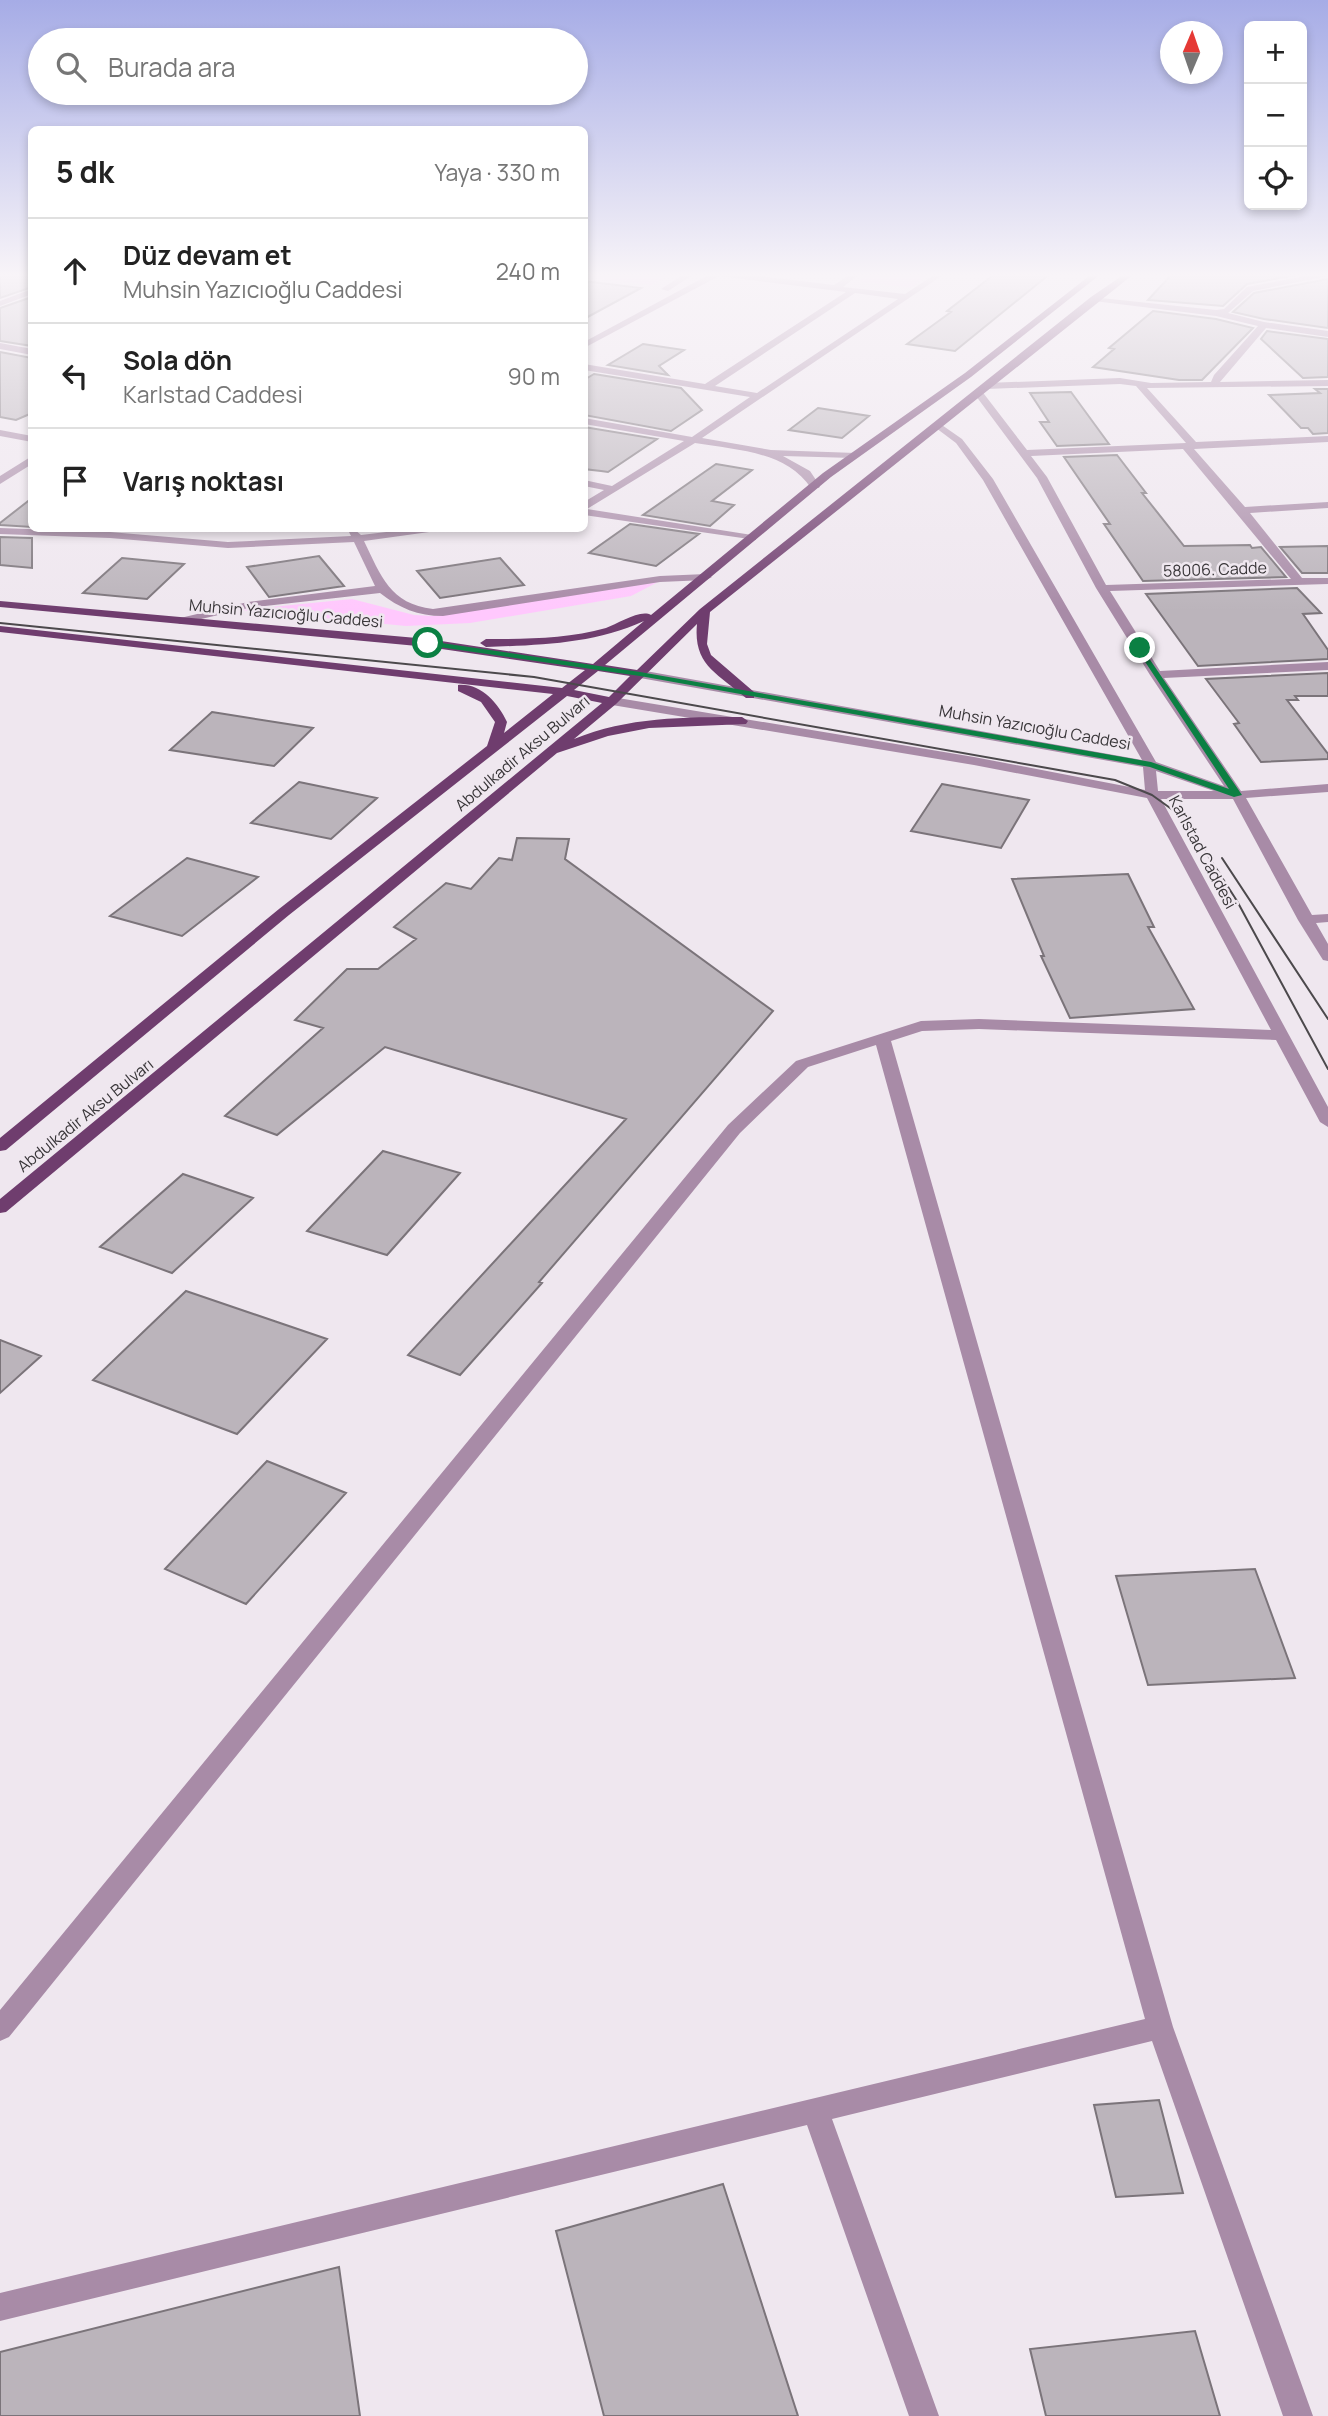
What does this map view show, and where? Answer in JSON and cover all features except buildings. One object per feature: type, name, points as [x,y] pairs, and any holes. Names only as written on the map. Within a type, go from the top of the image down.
[{"type":"main road","name":"Abdulkadir Aksu Bulvarı","points":[[0,1146],[284,912],[596,667],[853,455],[951,386]]},
{"type":"main road","name":"Abdulkadir Aksu Bulvarı","points":[[0,1208],[612,701],[704,611],[986,386]]},
{"type":"main road","points":[[428,643],[548,641],[588,635],[628,626],[677,600]]},
{"type":"main road","name":"Muhsin Yazıcıoğlu Caddesi","points":[[0,604],[428,643],[640,674]]},
{"type":"main road","points":[[704,611],[701,644],[706,657],[750,695]]},
{"type":"main road","points":[[0,629],[564,692],[612,701]]},
{"type":"main road","points":[[383,672],[461,687],[483,695],[501,722],[493,748]]},
{"type":"main road","points":[[535,763],[573,744],[636,726],[678,720],[743,721]]},
{"type":"street","points":[[699,386],[758,396]]},
{"type":"street","points":[[588,506],[773,386]]},
{"type":"street","points":[[982,389],[1054,386]]},
{"type":"street","points":[[1140,386],[1299,582]]},
{"type":"street","points":[[982,389],[1042,477],[1102,588],[1156,675],[1237,795],[1328,957]]},
{"type":"street","points":[[588,422],[771,453],[853,455]]},
{"type":"street","name":"Karlstad Caddesi","points":[[939,426],[959,441],[988,479],[1151,765],[1152,795],[1328,1122]]},
{"type":"street","points":[[0,433],[28,438]]},
{"type":"street","points":[[1025,453],[1328,439]]},
{"type":"street","points":[[771,453],[806,473],[815,486]]},
{"type":"street","points":[[0,481],[28,461]]},
{"type":"street","points":[[588,484],[613,489]]},
{"type":"street","points":[[1242,510],[1328,505]]},
{"type":"street","points":[[588,510],[752,538]]},
{"type":"street","points":[[0,530],[28,530]]},
{"type":"street","points":[[113,532],[228,545],[388,532]]},
{"type":"street","points":[[355,534],[382,589],[412,610],[435,614],[660,579],[706,577]]},
{"type":"street","name":"58006. Cadde","points":[[1102,588],[1328,580]]},
{"type":"street","points":[[180,621],[248,605],[382,589]]},
{"type":"street","points":[[1156,675],[1328,666]]},
{"type":"street","name":"Muhsin Yazıcıoğlu Caddesi","points":[[640,674],[1151,765],[1237,795]]},
{"type":"street","points":[[612,701],[974,761],[1152,795],[1237,795],[1328,788]]},
{"type":"street","points":[[1305,920],[1328,918]]},
{"type":"street","points":[[0,2029],[734,1129],[802,1064],[920,1026],[979,1024],[1280,1035]]},
{"type":"street","points":[[882,1038],[1160,2027],[1298,2416]]},
{"type":"street","points":[[0,2307],[1160,2027]]},
{"type":"street","points":[[815,2110],[924,2416]]},
{"type":"shaded area","points":[[658,582],[631,596],[470,623],[406,626],[241,610],[352,599],[414,615],[434,616]]},
{"type":"tram line","points":[[0,623],[534,677],[1115,780],[1152,795],[1184,818],[1237,901],[1328,1069]]},
{"type":"tram line","points":[[1222,858],[1328,1019]]},
{"type":"route","points":[[428,643],[640,674],[1151,765],[1237,795],[1140,648]]}]
